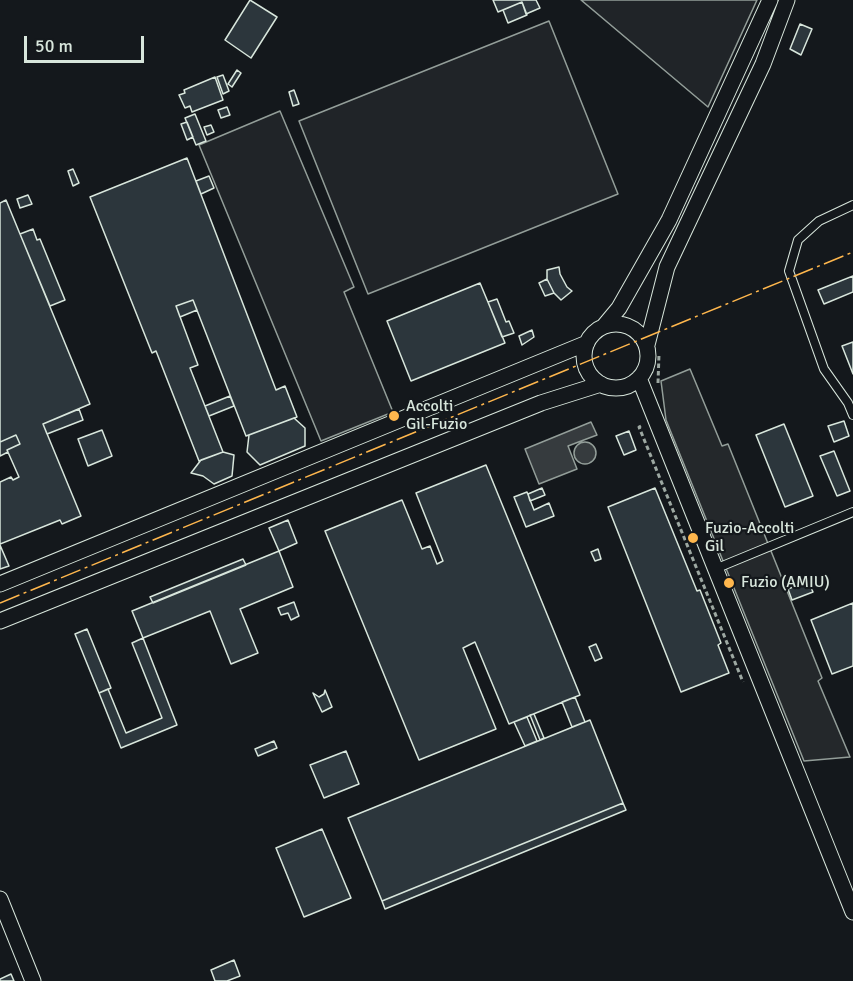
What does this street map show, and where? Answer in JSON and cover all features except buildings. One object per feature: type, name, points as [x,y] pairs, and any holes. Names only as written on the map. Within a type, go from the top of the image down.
[{"type":"street","points":[[770,0],[669,220],[619,308],[587,343],[585,362],[588,370],[601,384],[611,387],[631,384],[639,378],[648,363],[647,345],[667,267],[763,64],[788,0]]},
{"type":"street","points":[[604,326],[625,325],[642,336],[647,345]]},
{"type":"street","points":[[0,584],[587,343]]},
{"type":"street","points":[[639,378],[853,912]]},
{"type":"street","points":[[0,621],[542,404],[601,384]]},
{"type":"street","points":[[0,899],[33,981]]},
{"type":"lane","points":[[853,206],[819,222],[798,240],[789,271],[825,369],[853,415]]},
{"type":"lane","points":[[715,569],[853,512]]},
{"type":"path","points":[[639,427],[744,686]]},
{"type":"shaded area","points":[[581,0],[757,0],[708,107]]},
{"type":"shaded area","points":[[549,21],[618,194],[368,294],[299,121]]},
{"type":"shaded area","points":[[280,111],[354,287],[344,292],[393,412],[321,441],[199,145]]},
{"type":"shaded area","points":[[690,369],[722,446],[728,444],[822,678],[818,681],[850,757],[804,761],[666,420],[661,381]]},
{"type":"shaded area","points":[[591,422],[597,435],[568,446],[577,469],[539,484],[525,449]]},
{"type":"shaded area","points":[[585,442],[593,445],[596,453],[593,461],[585,464],[577,461],[574,453],[577,445]]},
{"type":"power","points":[[0,603],[853,252]]},
{"type":"place","name":"Accolti Gil-Fuzio","points":[[394,416]]},
{"type":"place","name":"Fuzio-Accolti Gil","points":[[693,538]]},
{"type":"place","name":"Fuzio (AMIU)","points":[[729,583]]}]
